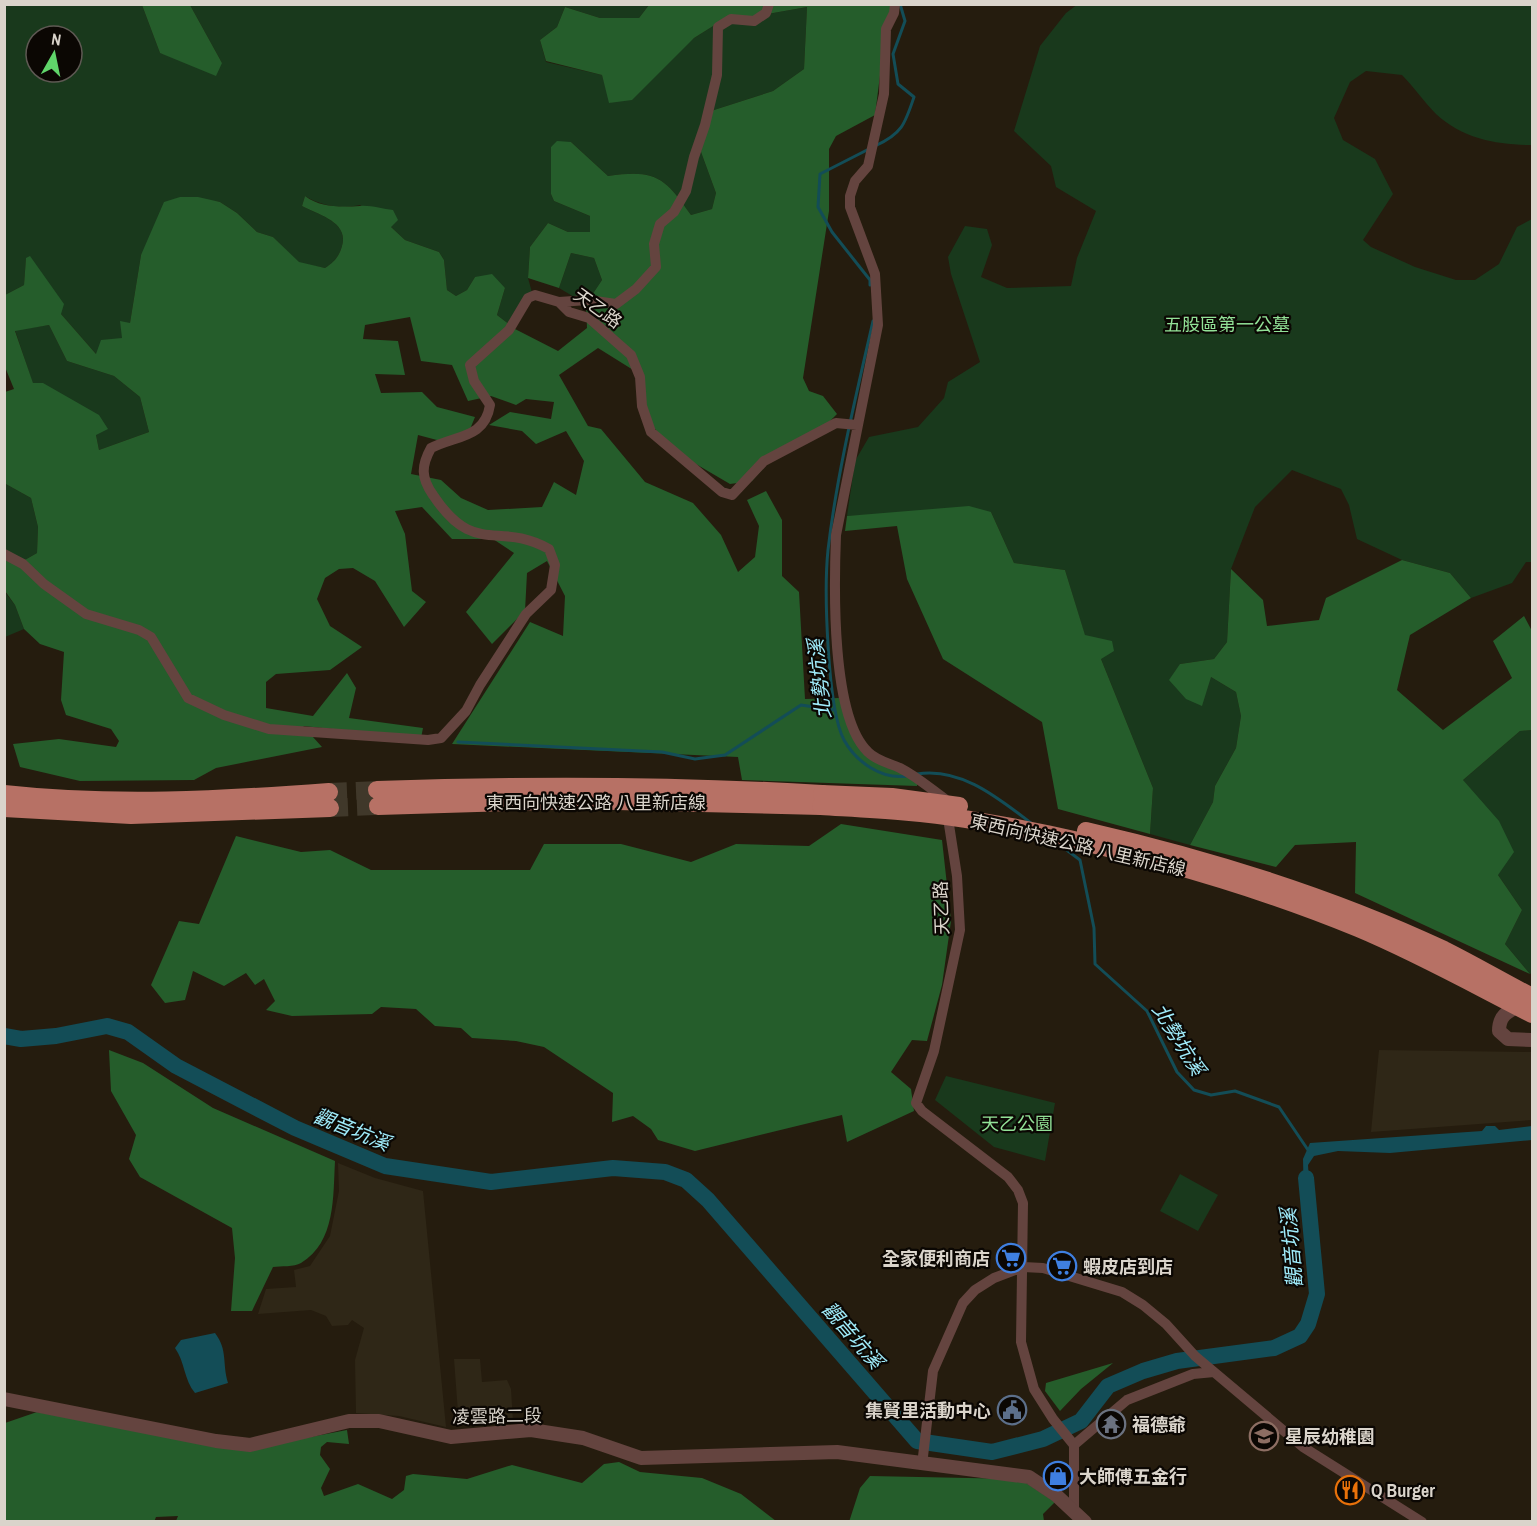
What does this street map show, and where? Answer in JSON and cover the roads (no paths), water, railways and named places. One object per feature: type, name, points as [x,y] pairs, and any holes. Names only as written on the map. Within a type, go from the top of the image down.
[{"type":"highway","name":"東西向快速公路 八里新店線","points":[[378,798],[536,785],[706,787],[963,818],[1030,831],[1210,877],[1358,928],[1438,965],[1533,1014]]},
{"type":"highway","name":"東西向快速公路 八里新店線","points":[[821,800],[892,797],[983,809],[1116,838],[1201,861],[1357,913],[1444,951],[1533,998]]},
{"type":"highway","points":[[9,802],[85,807],[217,807],[329,800]]},
{"type":"street","name":"天乙路","points":[[559,302],[588,300],[616,304],[636,289],[656,267],[654,244],[660,224],[674,212],[686,191],[705,125],[717,75],[718,27],[731,19],[754,21],[766,13],[769,4]]},
{"type":"street","name":"天乙路","points":[[895,4],[894,13],[886,29],[884,94],[868,166],[855,181],[850,196],[850,207],[876,274],[878,304],[876,339],[857,424],[836,547],[840,668],[845,710],[853,732],[870,754],[888,765],[899,767],[945,799],[961,918],[952,975],[934,1052],[916,1103],[922,1111],[1008,1177],[1018,1190],[1023,1203],[1021,1342],[1034,1389],[1074,1446]]},
{"type":"street","points":[[4,554],[23,564],[44,584],[86,614],[140,630],[151,637],[188,698],[224,715],[269,729],[428,740],[441,738],[466,711],[526,614],[552,590],[555,565],[549,549],[530,538],[466,532],[447,517],[424,482],[423,463],[431,448],[479,430],[488,419],[490,405],[474,381],[470,365],[509,330],[528,298],[535,295],[559,302]]},
{"type":"street","name":"天乙路","points":[[559,302],[569,312],[589,318],[631,355],[640,376],[642,406],[651,432],[722,492],[732,495],[764,461],[836,423],[857,424]]},
{"type":"street","points":[[1533,998],[1505,1013],[1499,1021],[1499,1031],[1508,1039],[1533,1040]]},
{"type":"street","points":[[922,1460],[933,1371],[963,1303],[975,1290],[994,1278],[1023,1267],[1059,1271],[1122,1292],[1166,1323],[1195,1356],[1303,1447],[1422,1521]]},
{"type":"street","points":[[1074,1510],[1074,1446],[1127,1400],[1193,1374],[1214,1372]]},
{"type":"street","name":"凌雲路二段","points":[[4,1399],[216,1441],[250,1445],[349,1421],[379,1421],[451,1437],[531,1430],[584,1438],[641,1458],[837,1452],[922,1460],[1029,1478],[1074,1510],[1085,1521]]},
{"type":"water","points":[[1486,1126],[1495,1126],[1499,1130],[1532,1126],[1532,1140],[1390,1153],[1338,1151],[1314,1156],[1308,1165],[1310,1197],[1304,1201],[1303,1159],[1310,1143],[1482,1131]]},
{"type":"water","points":[[215,1333],[222,1345],[228,1383],[195,1393],[175,1348],[181,1340]]},
{"type":"waterway","name":"北勢坑溪","points":[[875,146],[891,137],[901,127],[914,97],[898,84],[893,54],[905,21],[900,4]]},
{"type":"waterway","name":"北勢坑溪","points":[[869,149],[820,174],[818,207],[832,232],[870,280],[870,285]]},
{"type":"waterway","name":"北勢坑溪","points":[[873,321],[836,492],[828,550],[827,618],[830,676],[838,724],[849,748],[863,762],[879,772],[898,777],[907,776]]},
{"type":"waterway","points":[[458,742],[662,752],[695,759],[725,755],[801,705],[834,710]]},
{"type":"waterway","name":"北勢坑溪","points":[[917,774],[949,775],[978,786],[1031,823]]},
{"type":"waterway","name":"北勢坑溪","points":[[1060,845],[1080,860],[1094,928],[1095,964],[1147,1011],[1177,1072],[1194,1090],[1211,1095],[1235,1091],[1279,1107],[1308,1150]]},
{"type":"waterway","name":"觀音坑溪","points":[[4,1036],[21,1039],[56,1036],[107,1026],[128,1032],[176,1066],[295,1128],[385,1166],[491,1182],[613,1168],[665,1172],[686,1180],[708,1200],[917,1441],[992,1452],[1043,1439],[1081,1421],[1108,1386],[1143,1371],[1177,1361],[1274,1348],[1300,1336],[1308,1324],[1317,1294],[1306,1178]]},
{"type":"tunnel","points":[[329,792],[377,790]]},
{"type":"tunnel","points":[[330,808],[378,806]]},
{"type":"place","name":"全家便利商店","points":[[1011,1258]]},
{"type":"place","name":"蝦皮店到店","points":[[1062,1266]]},
{"type":"place","name":"集賢里活動中心","points":[[1012,1410]]},
{"type":"place","name":"福德爺","points":[[1111,1424]]},
{"type":"place","name":"星辰幼稚園","points":[[1264,1436]]},
{"type":"place","name":"大師傅五金行","points":[[1058,1476]]},
{"type":"place","name":"Q Burger","points":[[1350,1490]]},
{"type":"park label","name":"五股區第一公墓","points":[[1227,324]]},
{"type":"park label","name":"天乙公園","points":[[1017,1123]]}]
